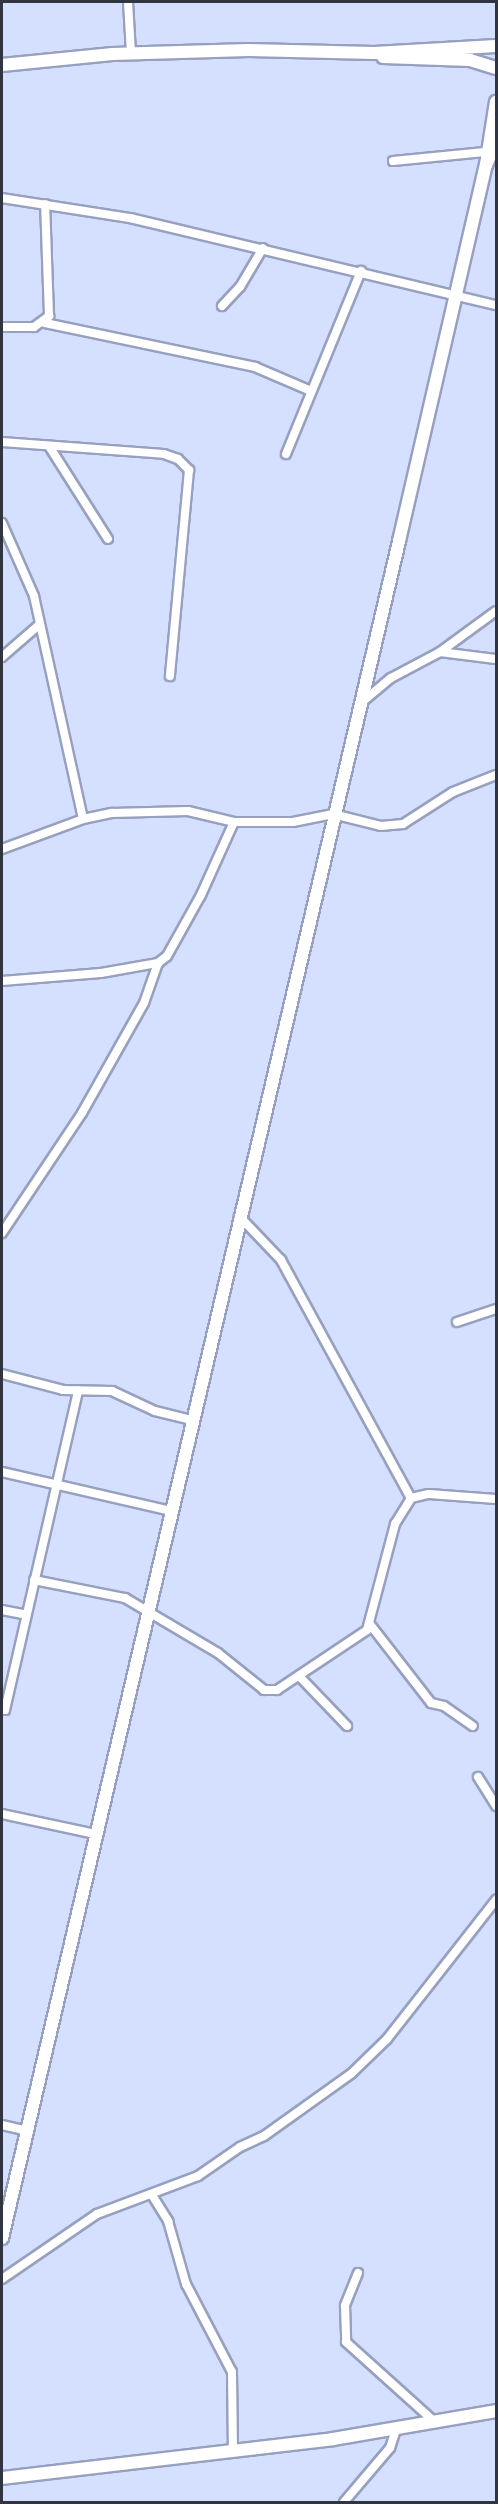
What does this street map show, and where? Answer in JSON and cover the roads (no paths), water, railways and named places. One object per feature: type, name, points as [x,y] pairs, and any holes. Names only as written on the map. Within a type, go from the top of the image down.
[{"type":"main road","points":[[2,65],[131,54],[249,50],[470,60],[496,67],[496,46],[374,54]]},
{"type":"main road","points":[[2,2238],[455,294],[496,102]]},
{"type":"main road","points":[[485,159],[496,143]]},
{"type":"main road","points":[[2,2478],[436,2424],[496,2411]]},
{"type":"street","points":[[128,2],[131,54]]},
{"type":"street","points":[[393,161],[485,159]]},
{"type":"street","points":[[2,198],[130,218],[496,304]]},
{"type":"street","points":[[45,204],[49,316],[45,323]]},
{"type":"street","points":[[222,306],[240,287],[263,248]]},
{"type":"street","points":[[286,454],[361,271]]},
{"type":"street","points":[[2,327],[34,327],[45,323],[255,367],[311,391]]},
{"type":"street","points":[[2,442],[164,454],[178,459],[189,470],[170,676]]},
{"type":"street","points":[[50,446],[108,539]]},
{"type":"street","points":[[2,523],[19,556],[40,624],[84,819]]},
{"type":"street","points":[[358,705],[391,678],[440,652],[496,611]]},
{"type":"street","points":[[2,657],[40,624]]},
{"type":"street","points":[[440,652],[496,660]]},
{"type":"street","points":[[2,849],[84,819],[112,813],[188,811],[234,822],[293,822],[333,814],[381,826],[403,824],[453,792],[496,775]]},
{"type":"street","points":[[2,981],[158,963],[167,956],[201,895],[234,822]]},
{"type":"street","points":[[2,1233],[82,1113],[144,1003],[158,963]]},
{"type":"street","points":[[239,1216],[281,1260],[411,1498]]},
{"type":"street","points":[[457,1322],[496,1308]]},
{"type":"street","points":[[2,1374],[78,1390],[112,1391],[156,1411],[192,1420]]},
{"type":"street","points":[[2,1709],[5,1710],[78,1390]]},
{"type":"street","points":[[2,1472],[171,1510]]},
{"type":"street","points":[[34,1580],[94,1589],[150,1609],[218,1653],[264,1690],[277,1690],[300,1677],[367,1630],[395,1524],[411,1498],[429,1494],[496,1498]]},
{"type":"street","points":[[2,1610],[27,1615]]},
{"type":"street","points":[[369,1623],[431,1703],[444,1706],[473,1726]]},
{"type":"street","points":[[300,1677],[347,1726]]},
{"type":"street","points":[[478,1777],[496,1806]]},
{"type":"street","points":[[2,1814],[95,1834]]},
{"type":"street","points":[[2,2279],[97,2214],[182,2184],[264,2136],[359,2067],[387,2039],[496,1900]]},
{"type":"street","points":[[2,2125],[27,2131]]},
{"type":"street","points":[[152,2195],[168,2221],[186,2284],[231,2372],[233,2451]]},
{"type":"street","points":[[358,2273],[345,2306],[345,2342],[436,2424]]},
{"type":"street","points":[[344,2502],[390,2448],[396,2429]]}]
